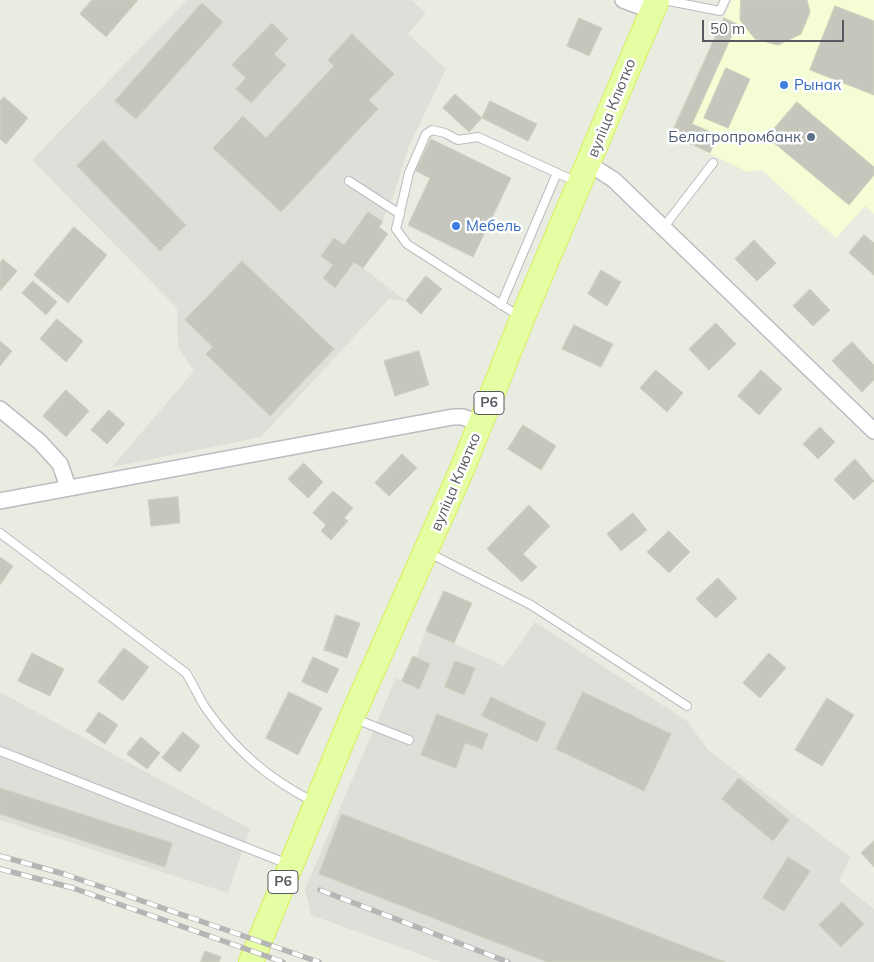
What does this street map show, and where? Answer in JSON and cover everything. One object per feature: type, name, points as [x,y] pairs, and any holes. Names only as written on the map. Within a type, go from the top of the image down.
[{"type":"main road","name":"вуліца Клютко","points":[[251,962],[352,717],[481,424],[522,319],[658,4]]},
{"type":"street","points":[[623,0],[658,4]]},
{"type":"street","points":[[585,174],[614,180],[874,430]]},
{"type":"street","points":[[0,409],[40,442],[60,464],[68,487]]},
{"type":"street","points":[[0,501],[453,417],[463,417],[481,424]]},
{"type":"lane","points":[[658,4],[720,11],[725,0]]},
{"type":"lane","points":[[522,319],[407,244],[396,229],[409,173],[426,134],[432,130],[445,133],[458,140],[478,137],[557,172],[585,174]]},
{"type":"lane","points":[[663,228],[713,163]]},
{"type":"lane","points":[[502,305],[557,172]]},
{"type":"lane","points":[[349,181],[400,214]]},
{"type":"lane","points":[[0,533],[186,673],[198,691],[205,708],[228,738],[251,762],[316,803]]},
{"type":"lane","points":[[425,551],[531,605],[687,706]]},
{"type":"lane","points":[[352,717],[409,740]]},
{"type":"lane","points":[[0,751],[290,864]]},
{"type":"shaded area","points":[[187,0],[411,0],[426,13],[408,34],[446,69],[409,146],[395,191],[363,268],[406,301],[389,299],[261,437],[112,467],[194,371],[178,347],[177,308],[32,160]]},
{"type":"shaded area","name":"Рынак","points":[[732,0],[874,0],[874,214],[865,206],[836,238],[762,170],[748,172],[671,135]]},
{"type":"shaded area","points":[[535,622],[687,721],[709,751],[850,857],[839,881],[874,909],[874,962],[441,962],[311,915],[305,889],[396,678],[402,681],[413,656],[416,657],[426,631],[504,666]]},
{"type":"shaded area","points":[[0,692],[250,829],[228,893],[0,820]]},
{"type":"building","points":[[92,0],[138,0],[106,37],[80,14]]},
{"type":"building","points":[[741,0],[807,0],[810,12],[801,34],[778,45],[755,39],[740,20]]},
{"type":"building","points":[[202,3],[223,22],[136,119],[115,101]]},
{"type":"building","points":[[835,6],[874,21],[874,95],[810,70]]},
{"type":"building","points":[[579,18],[602,28],[589,56],[567,46]]},
{"type":"building","points":[[724,18],[737,24],[692,124],[718,135],[710,153],[671,135]]},
{"type":"building","points":[[272,23],[288,39],[274,54],[286,65],[251,103],[236,89],[246,78],[232,65]]},
{"type":"building","points":[[352,34],[394,74],[369,100],[378,109],[281,212],[213,148],[243,116],[266,138],[334,66],[328,60]]},
{"type":"building","points":[[726,68],[750,79],[728,128],[704,118]]},
{"type":"building","points":[[455,94],[482,118],[469,132],[443,108]]},
{"type":"building","points":[[4,97],[28,118],[6,144],[0,139],[0,101]]},
{"type":"building","points":[[490,101],[537,124],[528,141],[482,118]]},
{"type":"building","points":[[797,102],[874,167],[874,175],[849,205],[767,137]]},
{"type":"building","points":[[431,139],[511,178],[473,257],[408,225],[430,178],[416,171]]},
{"type":"building","points":[[103,140],[186,225],[160,251],[77,166]]},
{"type":"building","points":[[368,212],[383,222],[379,227],[388,234],[363,268],[354,262],[335,288],[323,278],[333,265],[321,256],[334,238],[344,245]]},
{"type":"building","points":[[74,227],[107,255],[68,303],[34,275]]},
{"type":"building","points":[[864,235],[874,243],[874,275],[849,253]]},
{"type":"building","points":[[754,240],[776,263],[757,281],[735,259]]},
{"type":"building","points":[[3,259],[17,271],[0,291],[0,263]]},
{"type":"building","points":[[242,261],[334,349],[270,416],[206,354],[213,347],[185,320]]},
{"type":"building","points":[[601,270],[621,282],[607,306],[588,294]]},
{"type":"building","points":[[426,276],[442,289],[421,314],[406,301]]},
{"type":"building","points":[[33,281],[57,302],[46,315],[22,293]]},
{"type":"building","points":[[810,289],[830,310],[813,326],[793,306]]},
{"type":"building","points":[[57,319],[83,341],[66,362],[40,339]]},
{"type":"building","points":[[716,323],[736,344],[709,370],[689,349]]},
{"type":"building","points":[[574,325],[613,344],[601,367],[562,349]]},
{"type":"building","points":[[0,341],[12,351],[0,366]]},
{"type":"building","points":[[852,342],[874,365],[874,380],[862,392],[832,361]]},
{"type":"building","points":[[419,351],[429,385],[395,396],[384,361]]},
{"type":"building","points":[[656,370],[683,393],[667,412],[640,388]]},
{"type":"building","points":[[761,370],[782,389],[759,415],[738,396]]},
{"type":"building","points":[[66,390],[89,411],[66,437],[43,416]]},
{"type":"building","points":[[109,410],[125,424],[107,444],[91,430]]},
{"type":"building","points":[[523,425],[556,446],[541,470],[508,449]]},
{"type":"building","points":[[820,427],[835,442],[818,459],[803,444]]},
{"type":"building","points":[[402,454],[417,468],[389,496],[375,483]]},
{"type":"building","points":[[855,459],[874,481],[854,500],[834,480]]},
{"type":"building","points":[[304,463],[323,482],[308,498],[288,479]]},
{"type":"building","points":[[333,491],[353,508],[344,518],[348,521],[331,540],[321,531],[326,525],[313,513]]},
{"type":"building","points":[[178,497],[180,523],[151,526],[148,500]]},
{"type":"building","points":[[529,505],[550,526],[523,554],[537,567],[522,582],[487,549]]},
{"type":"building","points":[[633,513],[647,530],[621,551],[607,534]]},
{"type":"building","points":[[669,531],[690,552],[669,573],[647,552]]},
{"type":"building","points":[[0,557],[13,566],[0,585]]},
{"type":"building","points":[[718,578],[737,598],[716,618],[696,599]]},
{"type":"building","points":[[444,591],[472,603],[454,643],[426,631]]},
{"type":"building","points":[[336,615],[360,623],[347,658],[324,650]]},
{"type":"building","points":[[124,648],[149,667],[123,701],[98,682]]},
{"type":"building","points":[[32,653],[64,669],[50,696],[18,681]]},
{"type":"building","points":[[769,653],[786,668],[760,698],[743,683]]},
{"type":"building","points":[[413,656],[430,664],[419,689],[402,681]]},
{"type":"building","points":[[313,657],[339,669],[327,693],[302,682]]},
{"type":"building","points":[[455,661],[475,668],[464,695],[445,687]]},
{"type":"building","points":[[289,692],[322,708],[298,755],[266,738]]},
{"type":"building","points":[[583,692],[671,734],[644,791],[556,749]]},
{"type":"building","points":[[491,697],[546,723],[537,742],[482,716]]},
{"type":"building","points":[[827,698],[854,715],[822,766],[795,750]]},
{"type":"building","points":[[99,712],[118,725],[105,744],[86,731]]},
{"type":"building","points":[[437,714],[488,734],[482,749],[465,743],[456,768],[421,755]]},
{"type":"building","points":[[183,732],[200,746],[180,772],[162,758]]},
{"type":"building","points":[[141,737],[160,753],[147,769],[127,754]]},
{"type":"building","points":[[739,778],[789,820],[773,841],[722,799]]},
{"type":"building","points":[[0,788],[172,843],[165,867],[0,814]]},
{"type":"building","points":[[342,814],[725,962],[547,962],[319,874]]},
{"type":"building","points":[[874,841],[874,867],[861,853]]},
{"type":"building","points":[[788,857],[810,871],[784,911],[763,898]]},
{"type":"building","points":[[842,902],[864,924],[841,947],[819,925]]},
{"type":"building","points":[[205,951],[221,957],[219,962],[201,962]]},
{"type":"railway","points":[[0,856],[64,874],[319,962]]},
{"type":"railway","points":[[0,869],[73,888],[283,962]]},
{"type":"railway","points":[[320,890],[508,962]]},
{"type":"place","name":"Рынак","points":[[784,85]]},
{"type":"place","name":"Белагропромбанк","points":[[811,137]]},
{"type":"place","name":"Мебель","points":[[456,226]]}]
